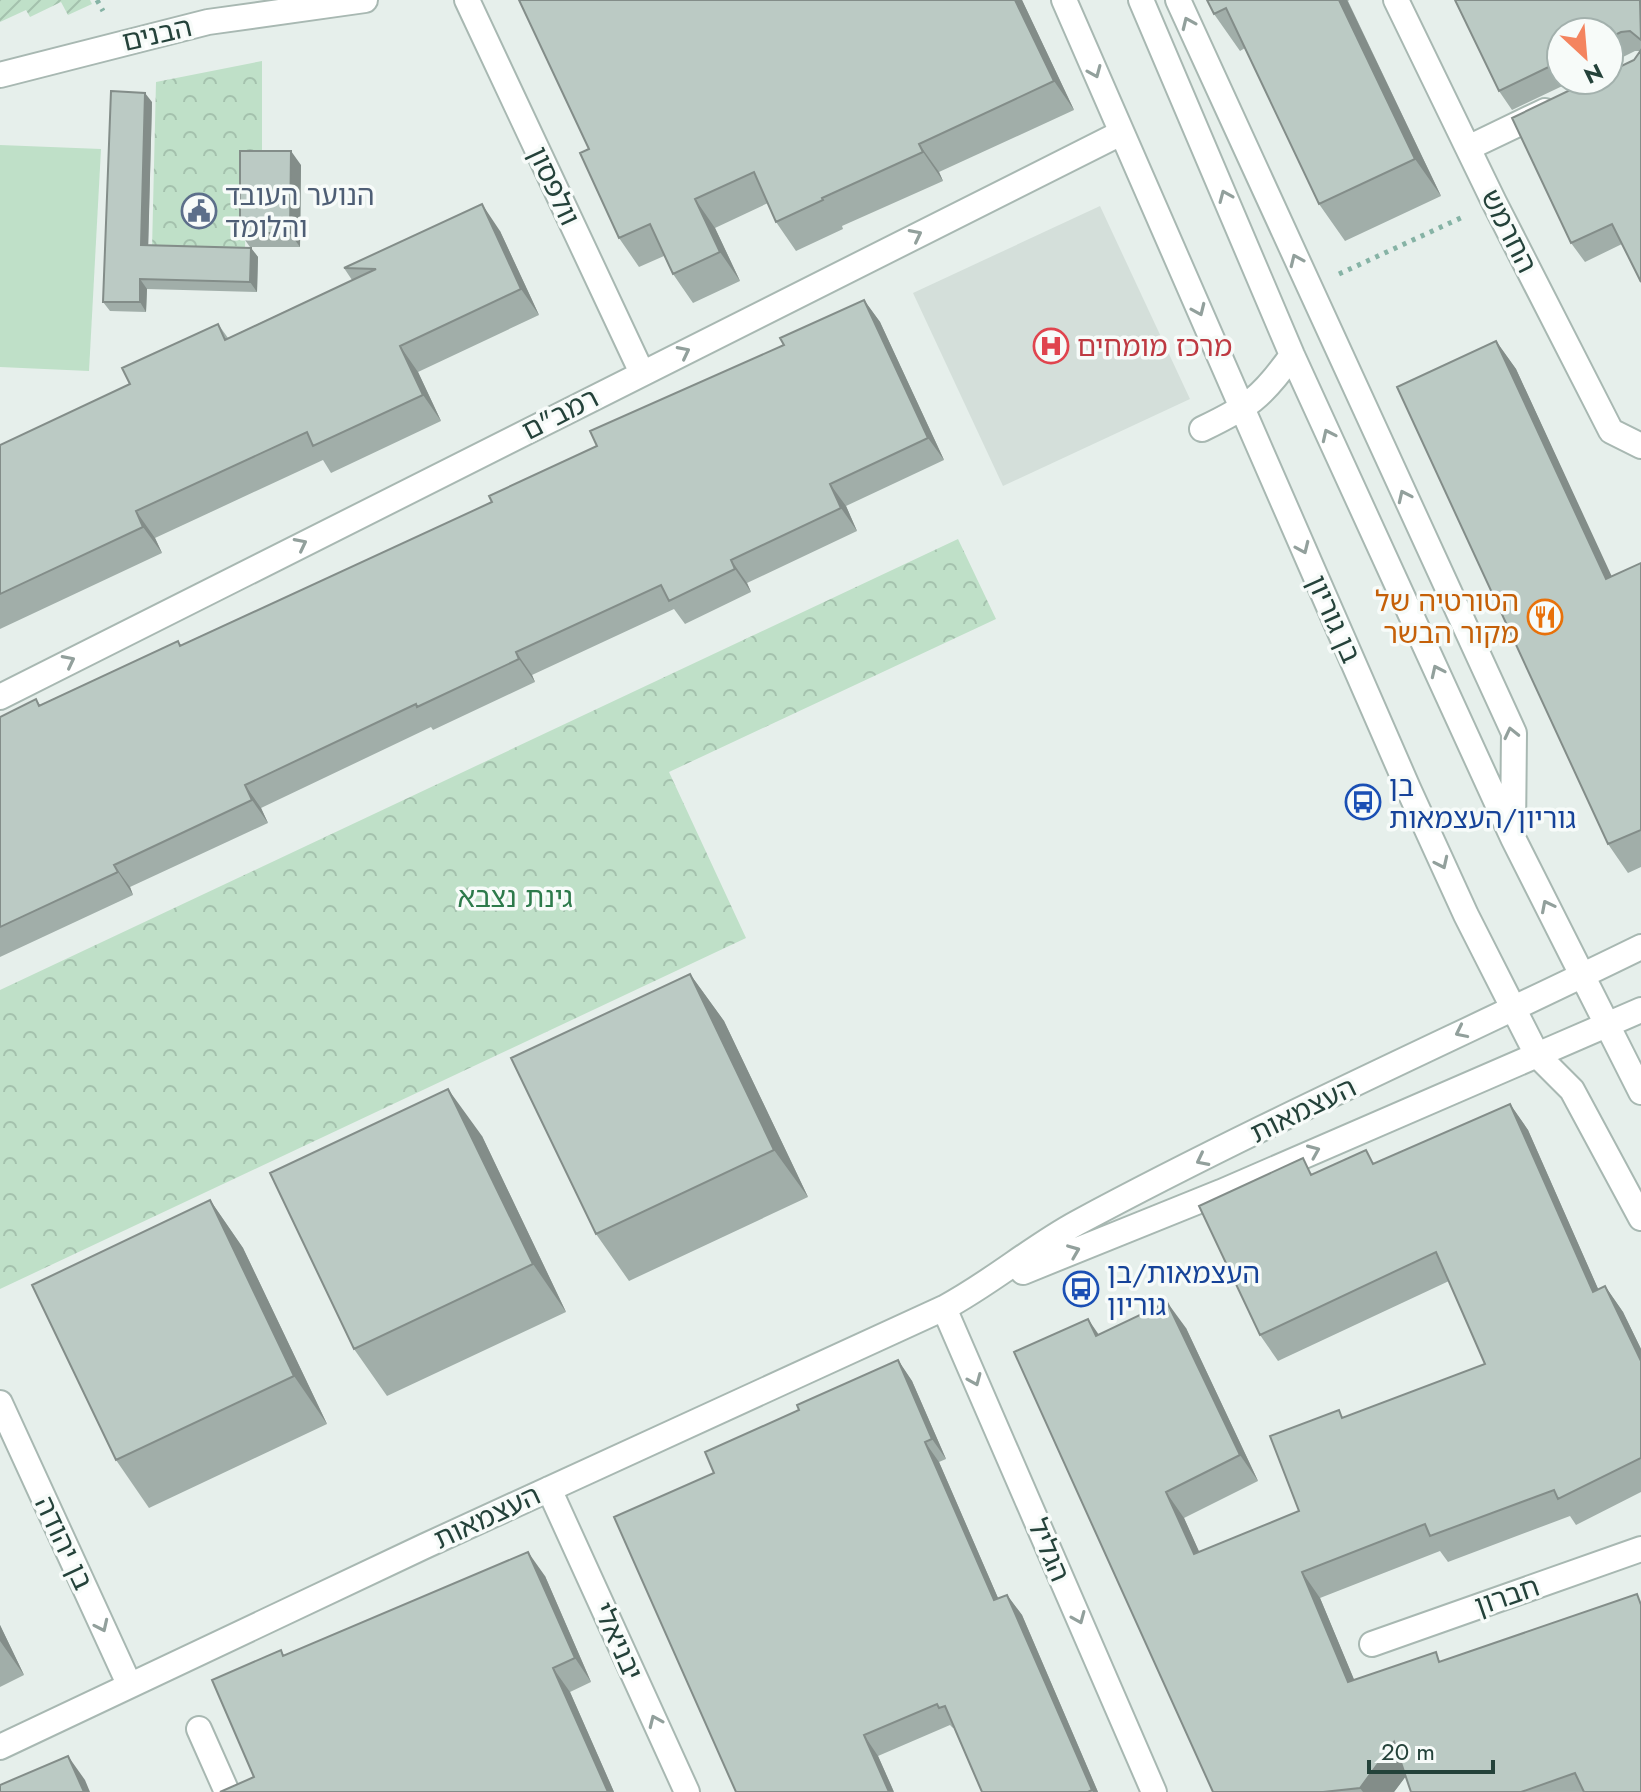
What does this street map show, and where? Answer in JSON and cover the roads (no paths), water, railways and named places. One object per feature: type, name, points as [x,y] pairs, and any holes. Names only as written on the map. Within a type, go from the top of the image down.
[{"type":"street","name":"הבנים","points":[[0,75],[208,22],[365,0]]},
{"type":"street","name":"וולפסון","points":[[467,0],[642,373]]},
{"type":"street","name":"בן גוריון","points":[[1064,0],[1466,915],[1537,1055],[1572,1090],[1641,1218]]},
{"type":"street","points":[[1141,0],[1292,355],[1513,838],[1641,1092]]},
{"type":"street","points":[[1178,0],[1514,733],[1513,838]]},
{"type":"street","name":"החרמש","points":[[1396,0],[1611,431],[1641,446]]},
{"type":"street","points":[[1468,148],[1569,100]]},
{"type":"street","name":"רמב\"ם","points":[[0,697],[1121,133]]},
{"type":"street","points":[[1260,450],[1227,433],[1202,429],[1242,409],[1271,386],[1292,355]]},
{"type":"street","name":"העצמאות","points":[[976,1291],[1074,1224],[1513,1006],[1641,947]]},
{"type":"street","name":"העצמאות","points":[[0,1747],[129,1684],[976,1291],[1221,1192],[1641,1010]]},
{"type":"street","name":"הגליל","points":[[944,1308],[1154,1792]]},
{"type":"street","name":"בן יהודה","points":[[0,1403],[129,1684]]},
{"type":"street","name":"יבניאלי","points":[[549,1489],[687,1792]]},
{"type":"street","name":"חברון","points":[[1372,1644],[1641,1549]]},
{"type":"street","points":[[199,1729],[227,1792]]},
{"type":"place","name":"הנוער העובד והלומד","points":[[199,211]]},
{"type":"place","name":"מרכז מומחים","points":[[1051,346]]},
{"type":"place","name":"הטורטיה של מקור הבשר","points":[[1545,617]]},
{"type":"place","name":"בן גוריון/העצמאות","points":[[1363,802]]},
{"type":"place","name":"העצמאות/בן גוריון","points":[[1081,1289]]},
{"type":"park label","name":"גינת נצבא","points":[[515,897]]}]
